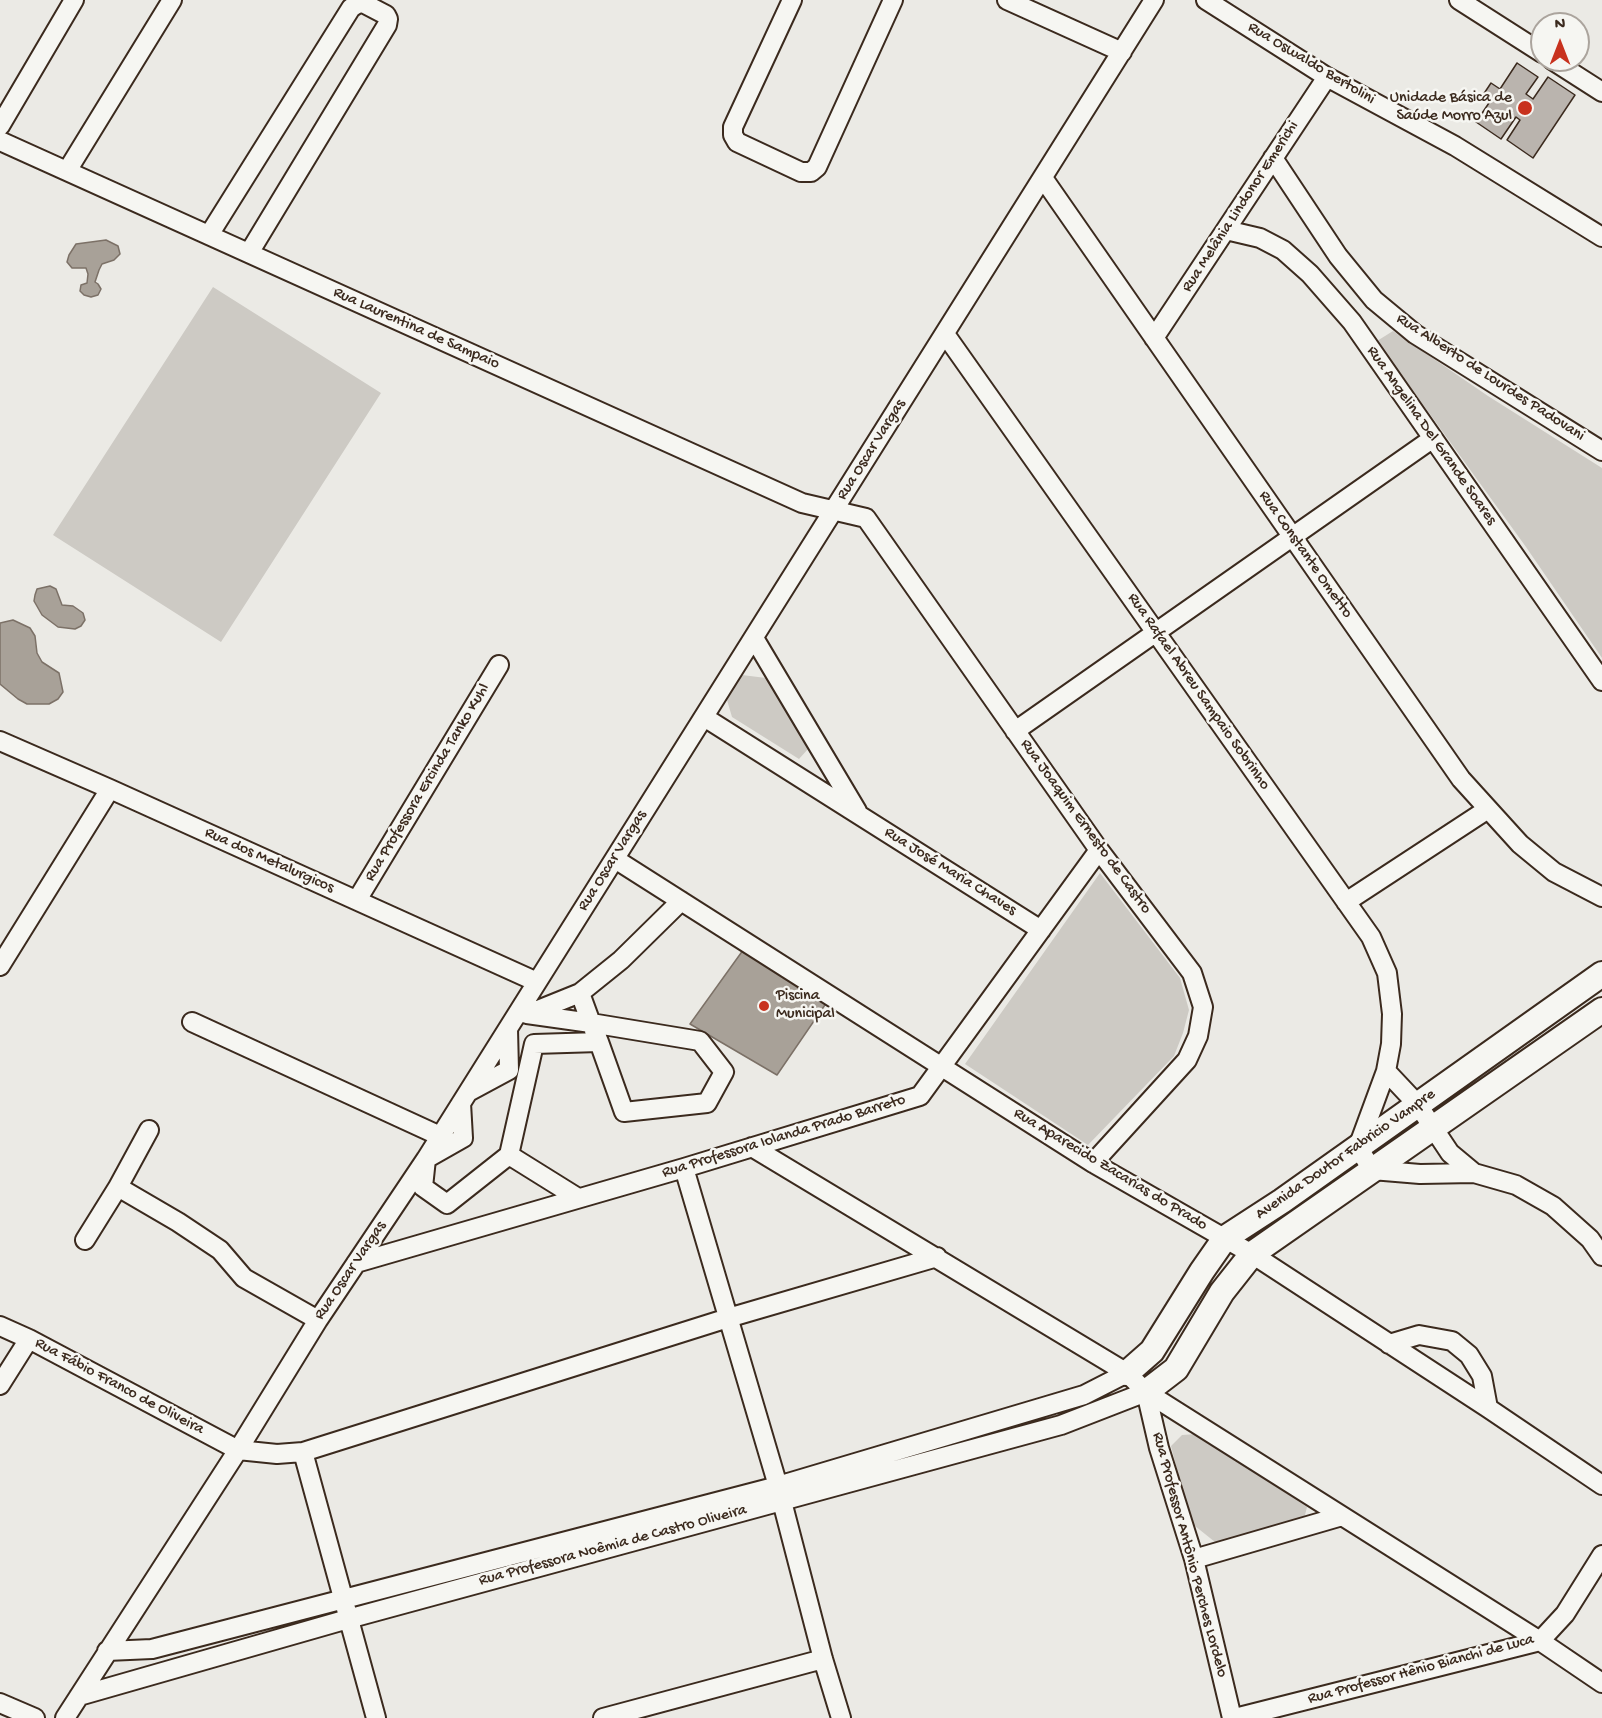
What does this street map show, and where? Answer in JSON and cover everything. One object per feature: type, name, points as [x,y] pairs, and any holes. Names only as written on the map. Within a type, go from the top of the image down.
[{"type":"main road","name":"Avenida Doutor Fabricio Vampre","points":[[1127,1373],[1152,1351],[1225,1238],[1358,1148],[1602,974]]},
{"type":"main road","name":"Avenida Doutor Fabricio Vampre","points":[[1146,1392],[1176,1369],[1222,1292],[1252,1254],[1602,1010]]},
{"type":"street","points":[[0,126],[74,0]]},
{"type":"street","points":[[67,171],[172,0]]},
{"type":"street","points":[[792,0],[733,127],[733,135],[737,142],[801,172],[811,172],[817,167],[893,0]]},
{"type":"street","points":[[1006,0],[1122,52]]},
{"type":"street","name":"Rua Oscar Vargas","points":[[65,1718],[238,1450],[318,1320],[516,1021],[537,982],[1155,0]]},
{"type":"street","name":"Rua Oswaldo Bertolini","points":[[1206,0],[1327,77],[1455,146],[1602,237]]},
{"type":"street","points":[[1459,0],[1530,45]]},
{"type":"street","points":[[209,235],[351,8],[363,3],[386,15],[387,25],[249,253]]},
{"type":"street","points":[[1571,72],[1602,92]]},
{"type":"street","name":"Rua Melânia Lindonor Emerichi","points":[[1154,338],[1327,77]]},
{"type":"street","name":"Rua Laurentina de Sampaio","points":[[0,141],[802,503],[834,511]]},
{"type":"street","name":"Rua Alberto de Lourdes Padovani","points":[[1273,158],[1338,256],[1374,300],[1415,334],[1602,451]]},
{"type":"street","name":"Rua Constante Ometto","points":[[1043,178],[1461,779],[1520,844],[1554,872],[1602,897]]},
{"type":"street","name":"Rua Angelina Del Grande Soares","points":[[1226,230],[1260,238],[1283,250],[1310,274],[1352,322],[1602,681]]},
{"type":"street","points":[[1352,322],[1374,300]]},
{"type":"street","name":"Rua Rafael Abreu Sampaio Sobrinho","points":[[945,334],[1371,938],[1387,973],[1392,1014],[1391,1044],[1386,1071],[1358,1148]]},
{"type":"street","points":[[1016,731],[1432,439]]},
{"type":"street","name":"Rua Joaquim Ernesto de Castro","points":[[834,511],[866,518],[1099,850],[1192,973],[1203,1006],[1198,1036],[1187,1060],[1093,1164]]},
{"type":"street","name":"Rua José Maria Chaves","points":[[754,638],[859,815]]},
{"type":"street","name":"Rua Professora Ercinda Tanko Kuhl","points":[[357,900],[499,665]]},
{"type":"street","name":"Rua José Maria Chaves","points":[[704,717],[1041,930]]},
{"type":"street","name":"Rua dos Metalurgicos","points":[[0,741],[537,982]]},
{"type":"street","points":[[0,966],[110,789]]},
{"type":"street","points":[[1346,902],[1488,809]]},
{"type":"street","name":"Rua Professora Iolanda Prado Barreto","points":[[356,1263],[684,1168],[920,1096],[1099,850]]},
{"type":"street","name":"Rua Aparecido Zacarias do Prado","points":[[615,859],[1093,1164],[1252,1254],[1602,1485]]},
{"type":"street","points":[[516,1021],[580,993],[621,960],[681,901]]},
{"type":"street","points":[[516,1021],[591,1023],[700,1041],[724,1072],[707,1103],[624,1112],[598,1042],[591,1023],[580,993]]},
{"type":"street","points":[[192,1022],[440,1136]]},
{"type":"street","points":[[465,1098],[463,1138],[426,1159],[423,1186],[447,1204],[509,1155],[534,1044],[598,1042]]},
{"type":"street","points":[[1386,1071],[1418,1105],[1450,1153],[1474,1173]]},
{"type":"street","points":[[85,1240],[118,1187],[149,1130]]},
{"type":"street","points":[[752,1147],[1127,1373],[1146,1392],[1540,1641],[1602,1683]]},
{"type":"street","points":[[1358,1148],[1372,1170],[1420,1174],[1474,1173],[1516,1185],[1553,1206],[1596,1235],[1602,1256]]},
{"type":"street","points":[[509,1155],[578,1198]]},
{"type":"street","points":[[684,1168],[779,1493],[841,1718]]},
{"type":"street","points":[[118,1187],[220,1250],[244,1278],[318,1320]]},
{"type":"street","points":[[238,1450],[277,1454],[303,1452],[728,1318],[937,1257]]},
{"type":"street","name":"Rua Fábio Franco de Oliveira","points":[[0,1326],[238,1450]]},
{"type":"street","points":[[1389,1344],[1419,1335],[1452,1341],[1469,1355],[1482,1376],[1488,1408]]},
{"type":"street","points":[[0,1385],[28,1339]]},
{"type":"street","name":"Rua Professora Noêmia de Castro Oliveira","points":[[80,1695],[779,1493],[1084,1395],[1127,1373]]},
{"type":"street","name":"Rua Professora Noêmia de Castro Oliveira","points":[[107,1651],[152,1648],[344,1597],[1061,1425],[1146,1392]]},
{"type":"street","name":"Rua Professor Antônio Perches Lordelo","points":[[1146,1392],[1159,1448],[1194,1559],[1233,1718]]},
{"type":"street","points":[[303,1452],[376,1718]]},
{"type":"street","points":[[1194,1559],[1342,1516]]},
{"type":"street","name":"Rua Professor Hênio Bianchi de Luca","points":[[1233,1718],[1540,1641],[1565,1614],[1602,1555]]},
{"type":"street","points":[[603,1718],[823,1659]]},
{"type":"street","points":[[0,1703],[35,1718]]},
{"type":"shaded area","points":[[106,240],[118,246],[120,254],[114,260],[102,264],[95,282],[101,289],[98,295],[91,297],[84,295],[80,291],[81,285],[87,283],[86,268],[72,268],[67,262],[69,255],[76,244]]},
{"type":"shaded area","points":[[213,287],[381,393],[221,642],[53,535]]},
{"type":"shaded area","points":[[1393,331],[1488,396],[1602,468],[1602,658],[1526,547],[1377,341]]},
{"type":"shaded area","points":[[50,586],[56,589],[62,605],[73,606],[83,613],[85,620],[81,626],[75,629],[58,627],[42,615],[34,601],[35,595],[37,589]]},
{"type":"shaded area","points":[[13,620],[30,628],[35,636],[37,653],[42,662],[59,673],[63,692],[58,699],[49,704],[27,704],[0,684],[0,623]]},
{"type":"shaded area","points":[[742,675],[766,678],[808,749],[799,759],[732,717],[727,700]]},
{"type":"shaded area","points":[[1100,873],[1180,978],[1189,1010],[1174,1056],[1088,1145],[965,1064]]},
{"type":"shaded area","name":"Piscina Municipal","points":[[746,946],[829,999],[777,1075],[690,1024]]},
{"type":"shaded area","points":[[1197,1434],[1307,1507],[1304,1519],[1215,1542],[1190,1522],[1171,1446],[1182,1435]]},
{"type":"building","name":"Unidade Básica de Saúde Morro Azul","points":[[1517,63],[1538,77],[1526,94],[1533,99],[1548,77],[1575,95],[1533,158],[1507,140],[1520,120],[1516,117],[1501,139],[1476,122],[1491,100],[1483,95],[1491,83],[1500,89]]},
{"type":"place","name":"Unidade Básica de Saúde Morro Azul","points":[[1525,108]]},
{"type":"place","name":"Piscina Municipal","points":[[764,1006]]}]
